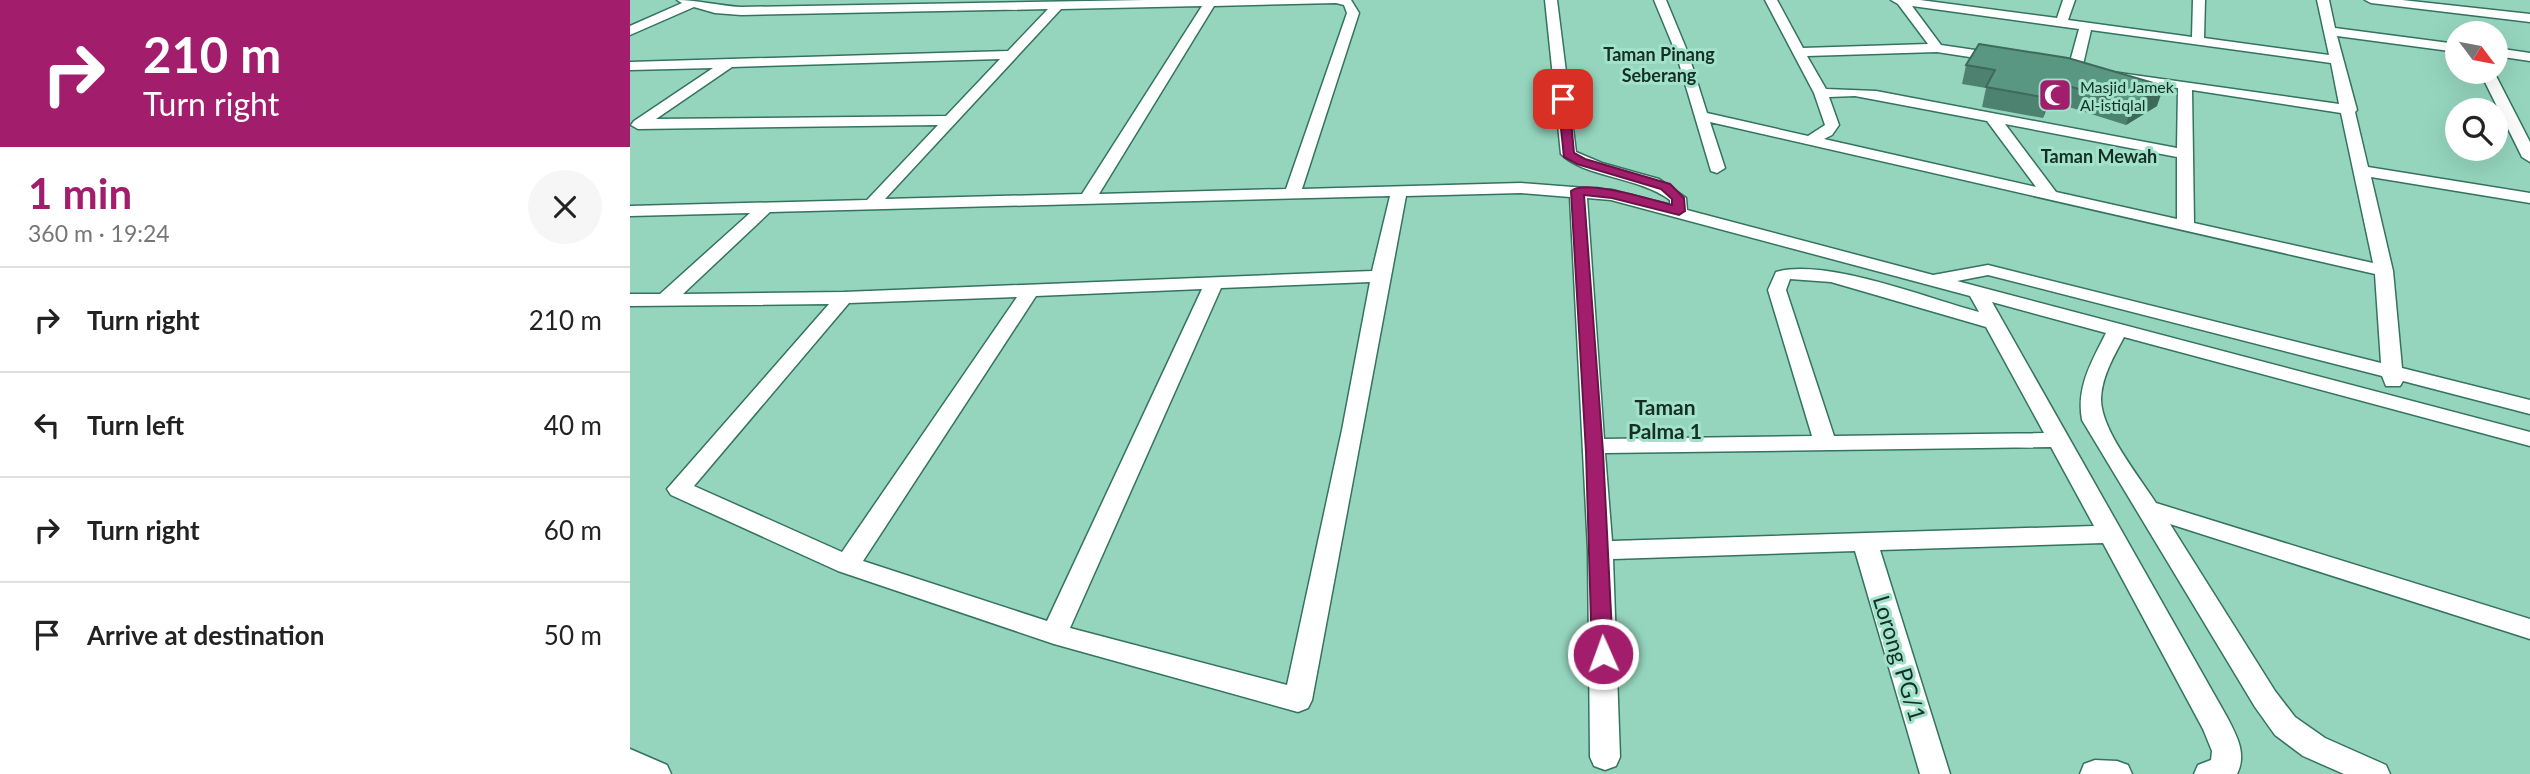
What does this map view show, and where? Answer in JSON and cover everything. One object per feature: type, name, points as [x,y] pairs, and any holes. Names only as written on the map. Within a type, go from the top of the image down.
[{"type":"street","points":[[630,30],[688,1],[715,9],[741,11],[1336,0],[1353,6],[1353,13],[1292,194]]},
{"type":"street","points":[[1551,0],[1569,154],[1581,162],[1665,187],[1678,198],[1679,211]]},
{"type":"street","points":[[1660,0],[1682,53],[1717,168]]},
{"type":"street","points":[[1770,0],[1821,93],[1832,125],[1827,132],[1809,141]]},
{"type":"street","points":[[2062,24],[2069,0]]},
{"type":"street","points":[[2198,42],[2199,0]]},
{"type":"street","points":[[2323,0],[2335,60],[2350,110],[2384,271],[2393,372],[2392,403]]},
{"type":"street","points":[[2371,0],[2530,18]]},
{"type":"street","points":[[1087,200],[1213,1]]},
{"type":"street","points":[[1899,1],[1937,48]]},
{"type":"street","points":[[1899,1],[1943,4],[2062,24],[2335,60]]},
{"type":"street","points":[[870,206],[1057,6]]},
{"type":"street","points":[[2086,27],[2069,68],[2350,110]]},
{"type":"street","points":[[2331,32],[2445,46]]},
{"type":"street","points":[[1798,52],[1937,48],[2014,60]]},
{"type":"street","points":[[2508,54],[2530,57]]},
{"type":"street","points":[[630,66],[1011,55]]},
{"type":"street","points":[[635,127],[729,63]]},
{"type":"street","points":[[2493,84],[2530,157]]},
{"type":"street","points":[[2185,225],[2186,86]]},
{"type":"street","points":[[1821,93],[1855,92],[2184,154]]},
{"type":"street","points":[[1701,116],[2384,271]]},
{"type":"street","points":[[1991,116],[2051,196]]},
{"type":"street","points":[[635,127],[951,120]]},
{"type":"street","points":[[2363,171],[2530,198]]},
{"type":"street","points":[[630,211],[1521,188],[1612,195],[2530,439]]},
{"type":"street","points":[[844,298],[679,489],[847,565],[1054,634],[1298,700],[1399,191]]},
{"type":"street","points":[[1578,191],[1600,550],[1605,758]]},
{"type":"street","points":[[666,299],[765,208]]},
{"type":"street","points":[[1934,279],[1988,270],[2530,407]]},
{"type":"street","points":[[1826,444],[1777,290],[1782,276],[1793,272],[1808,272],[1833,277],[1991,321]]},
{"type":"street","points":[[630,300],[844,298],[1380,276]]},
{"type":"street","points":[[1054,634],[1214,282]]},
{"type":"street","points":[[847,565],[1031,289]]},
{"type":"street","points":[[1977,292],[2056,440],[2217,726],[2227,751],[2226,765],[2218,773],[2209,774]]},
{"type":"street","points":[[2119,329],[2092,384],[2088,404],[2093,420],[2265,699],[2285,726],[2314,747],[2375,774]]},
{"type":"street","points":[[1594,446],[2056,440]]},
{"type":"street","points":[[2146,508],[2530,629]]},
{"type":"street","points":[[1600,550],[2109,534]]},
{"type":"street","name":"Lorong PG/1","points":[[1865,542],[1934,774]]},
{"type":"street","points":[[630,762],[656,774]]},
{"type":"street","points":[[2095,774],[2116,774]]},
{"type":"building","points":[[1979,44],[2068,58],[2164,86],[2132,105],[2055,82],[2048,98],[1986,87],[1995,70],[1966,65]]},
{"type":"place","name":"Masjid Jamek Al-istiqlal","points":[[2055,95]]},
{"type":"district","name":"Taman Pinang Seberang","points":[[1659,64]]},
{"type":"district","name":"Taman Mewah","points":[[2099,156]]},
{"type":"district","name":"Taman Palma 1","points":[[1665,418]]},
{"type":"route","points":[[1563,99],[1569,154],[1581,162],[1665,187],[1678,198],[1679,211],[1612,195],[1578,191],[1595,452],[1603,654]]}]
